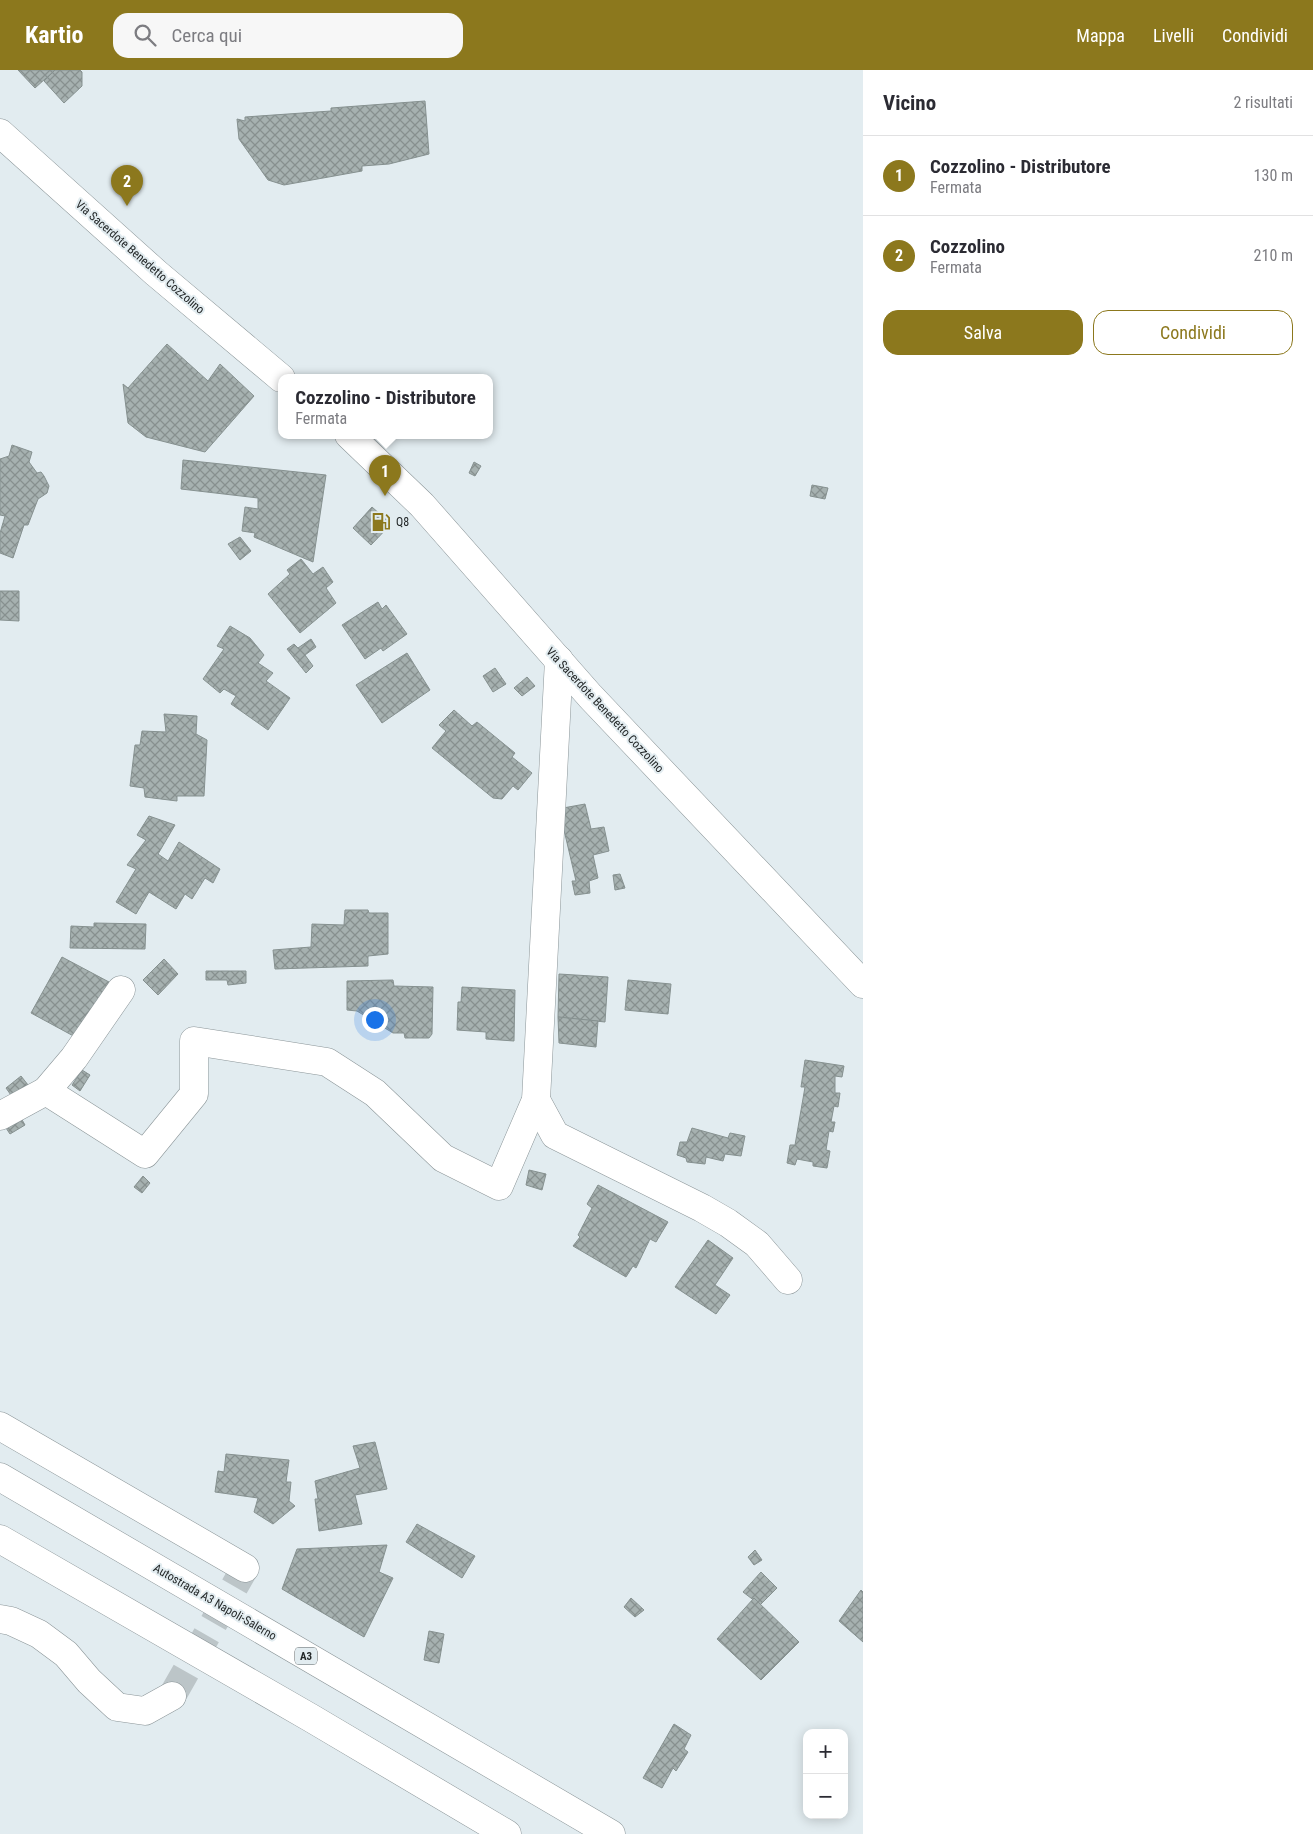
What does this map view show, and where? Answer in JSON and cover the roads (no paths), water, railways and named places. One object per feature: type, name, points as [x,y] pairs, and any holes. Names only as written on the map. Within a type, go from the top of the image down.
[{"type":"main road","name":"Via Sacerdote Benedetto Cozzolino","points":[[0,133],[156,273],[278,375]]},
{"type":"main road","name":"Via Sacerdote Benedetto Cozzolino","points":[[353,439],[422,505],[597,703],[863,984]]},
{"type":"main road","points":[[46,1091],[145,1154],[194,1094],[194,1040],[327,1062],[375,1093],[443,1158],[499,1186],[536,1100],[559,660]]},
{"type":"main road","points":[[0,1116],[46,1091],[74,1058],[121,990]]},
{"type":"main road","points":[[536,1100],[555,1135],[702,1208],[728,1223],[756,1244],[788,1280]]},
{"type":"main road","points":[[0,1426],[245,1568]]},
{"type":"main road","name":"Autostrada A3 Napoli-Salerno","points":[[0,1477],[611,1834]]},
{"type":"main road","points":[[0,1539],[311,1718],[507,1834]]},
{"type":"main road","points":[[0,1619],[11,1621],[39,1634],[66,1654],[89,1681],[117,1706],[145,1711],[172,1696]]},
{"type":"tunnel","points":[[172,1696],[245,1568]]},
{"type":"place","name":"Cozzolino","points":[[127,206]]},
{"type":"place","name":"Cozzolino - Distributore","points":[[385,496]]},
{"type":"place","name":"Q8","points":[[381,522]]}]
